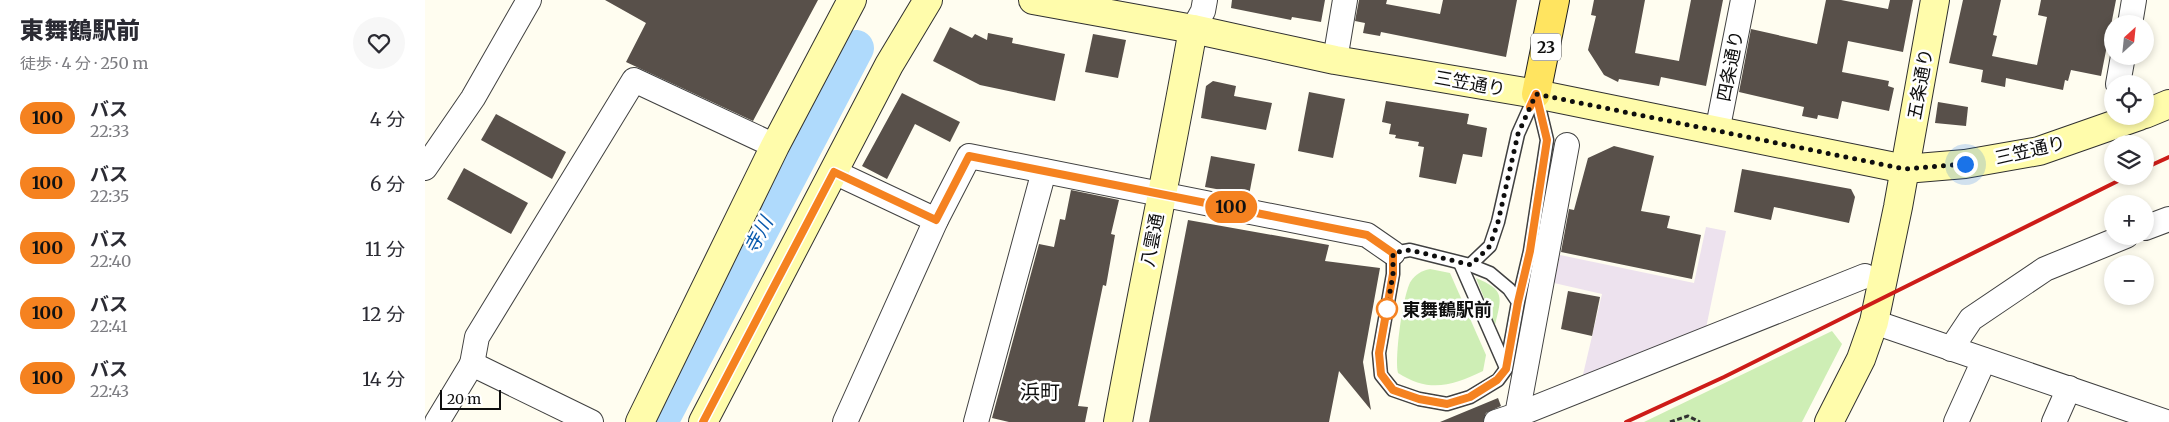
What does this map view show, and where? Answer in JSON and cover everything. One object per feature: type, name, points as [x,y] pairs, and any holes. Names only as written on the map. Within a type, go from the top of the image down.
[{"type":"main road","name":"23","points":[[1536,94],[1555,0]]},
{"type":"street","points":[[425,168],[473,98],[529,0]]},
{"type":"street","points":[[640,422],[775,146],[853,0]]},
{"type":"street","points":[[703,422],[889,64],[928,0]]},
{"type":"street","name":"三笠通り","points":[[1033,0],[1193,29],[1335,60],[1536,94],[1905,169],[1965,164],[2039,151],[2104,123]]},
{"type":"street","points":[[1193,29],[1203,11],[1205,0]]},
{"type":"street","points":[[1335,60],[1345,0]]},
{"type":"street","name":"四条通り","points":[[1717,132],[1743,0]]},
{"type":"street","name":"五条通り","points":[[1829,422],[1861,359],[1874,322],[1905,169],[1935,0]]},
{"type":"street","points":[[2131,15],[2134,0]]},
{"type":"street","name":"八雲通","points":[[1118,422],[1161,193],[1173,147],[1193,29]]},
{"type":"street","points":[[437,422],[472,364],[477,337],[634,80],[775,146]]},
{"type":"street","points":[[2154,110],[2169,104]]},
{"type":"street","points":[[1507,418],[1567,144]]},
{"type":"street","points":[[845,422],[936,220],[969,156],[1367,235],[1393,253]]},
{"type":"street","points":[[976,422],[1044,171]]},
{"type":"street","points":[[834,172],[936,220]]},
{"type":"street","points":[[2154,225],[2169,219]]},
{"type":"street","points":[[1951,349],[1971,318],[2045,269],[2104,245]]},
{"type":"street","points":[[1507,418],[1865,276]]},
{"type":"street","points":[[1874,322],[2166,422]]},
{"type":"street","points":[[1956,422],[1984,360]]},
{"type":"street","points":[[472,364],[591,422]]},
{"type":"street","points":[[2053,422],[2069,388]]},
{"type":"lane","points":[[1465,264],[1490,246],[1498,222],[1518,134],[1536,94]]},
{"type":"lane","points":[[1518,302],[1509,289],[1490,273],[1465,264],[1410,250],[1393,253],[1393,274],[1379,353],[1381,374],[1393,390],[1419,399],[1447,404],[1470,397],[1497,380],[1506,369],[1518,302],[1530,251],[1547,140],[1536,94]]},
{"type":"lane","points":[[1465,264],[1506,369]]},
{"type":"path","points":[[1670,422],[1688,416],[1700,422]]},
{"type":"shaded area","points":[[1706,227],[1726,231],[1705,333],[1581,383],[1602,294],[1554,283],[1560,255],[1694,283]]},
{"type":"green space","points":[[1430,269],[1450,273],[1486,355],[1483,371],[1461,380],[1441,385],[1430,385],[1409,379],[1398,373],[1397,366],[1400,326],[1408,288],[1411,281],[1417,275]]},
{"type":"green space","points":[[1476,278],[1492,286],[1497,291],[1500,301],[1495,325]]},
{"type":"green space","points":[[1832,331],[1842,344],[1802,422],[1644,422]]},
{"type":"building","points":[[605,0],[818,0],[753,121],[626,62],[646,23]]},
{"type":"building","points":[[1232,0],[1325,0],[1321,22],[1292,17],[1291,20],[1231,8]]},
{"type":"building","points":[[1359,0],[1387,0],[1386,4],[1440,14],[1443,0],[1517,0],[1506,57],[1381,32],[1380,36],[1363,33],[1365,23],[1355,21]]},
{"type":"building","points":[[1594,0],[1645,0],[1635,53],[1679,61],[1691,0],[1723,0],[1706,86],[1661,77],[1659,86],[1619,79],[1618,82],[1604,75],[1588,50],[1596,16],[1591,15]]},
{"type":"building","points":[[1826,0],[1841,0],[1888,9],[1890,0],[1913,0],[1903,52],[1848,41],[1842,72],[1889,81],[1888,86],[1894,88],[1889,111],[1842,101],[1838,119],[1818,115],[1817,119],[1802,116],[1804,107],[1739,92],[1751,29],[1817,44]]},
{"type":"building","points":[[1963,0],[2001,0],[1993,35],[1997,36],[1992,56],[2037,65],[2047,17],[2038,15],[2041,0],[2116,0],[2113,15],[2104,15],[2104,61],[2101,76],[2071,70],[2068,81],[2065,80],[2063,90],[2006,78],[2005,87],[1981,82],[1983,70],[1949,63]]},
{"type":"building","points":[[950,27],[972,38],[975,34],[987,40],[988,33],[1013,38],[1012,43],[1065,54],[1055,101],[980,85],[933,61]]},
{"type":"building","points":[[1093,34],[1126,40],[1118,78],[1085,72]]},
{"type":"building","points":[[1213,81],[1236,86],[1234,96],[1272,103],[1266,130],[1201,118],[1206,86]]},
{"type":"building","points":[[1309,92],[1345,99],[1333,158],[1298,151]]},
{"type":"building","points":[[902,93],[960,122],[950,142],[915,124],[887,179],[862,166]]},
{"type":"building","points":[[1386,101],[1469,114],[1467,124],[1487,128],[1482,157],[1463,154],[1456,184],[1419,177],[1424,147],[1418,146],[1419,142],[1395,138],[1396,135],[1389,134],[1391,124],[1382,122]]},
{"type":"building","points":[[1938,102],[1968,107],[1966,126],[1935,123]]},
{"type":"building","points":[[496,114],[566,152],[552,179],[481,140]]},
{"type":"building","points":[[1614,146],[1654,156],[1641,211],[1670,216],[1667,228],[1701,235],[1692,279],[1561,252],[1569,209],[1574,210],[1588,158]]},
{"type":"building","points":[[1211,156],[1255,164],[1249,195],[1205,187]]},
{"type":"building","points":[[464,168],[528,203],[511,234],[447,199]]},
{"type":"building","points":[[1742,169],[1851,189],[1855,197],[1849,223],[1774,207],[1771,220],[1734,212]]},
{"type":"building","points":[[1071,190],[1119,200],[1111,234],[1115,235],[1106,286],[1103,285],[1078,406],[1088,407],[1085,422],[1009,422],[992,418],[1039,244],[1054,247],[1060,219],[1065,220]]},
{"type":"building","points":[[1188,220],[1329,245],[1325,261],[1380,268],[1363,362],[1371,410],[1339,371],[1329,422],[1149,422]]},
{"type":"building","points":[[1568,291],[1600,297],[1592,336],[1561,329]]},
{"type":"building","points":[[1498,398],[1501,406],[1486,413],[1483,422],[1440,422]]},
{"type":"waterway","name":"寺川","points":[[660,422],[856,48]]},
{"type":"railway","points":[[2154,164],[2169,157]]},
{"type":"railway","points":[[1626,422],[1724,377],[2110,185]]},
{"type":"bus line","name":"100","points":[[703,422],[834,172],[936,220],[969,156],[1367,235],[1393,253],[1393,274],[1379,353],[1381,374],[1393,390],[1419,399],[1447,404],[1470,397],[1497,380],[1506,369],[1518,302],[1530,251],[1547,140],[1536,94],[1530,107]]},
{"type":"place","name":"東舞鶴駅前","points":[[1387,309]]},
{"type":"district","name":"浜町","points":[[1040,391]]},
{"type":"route","points":[[1387,309],[1393,274],[1393,253],[1410,250],[1471,265],[1490,246],[1498,222],[1507,174],[1518,134],[1536,94],[1905,169],[1965,164]]}]
